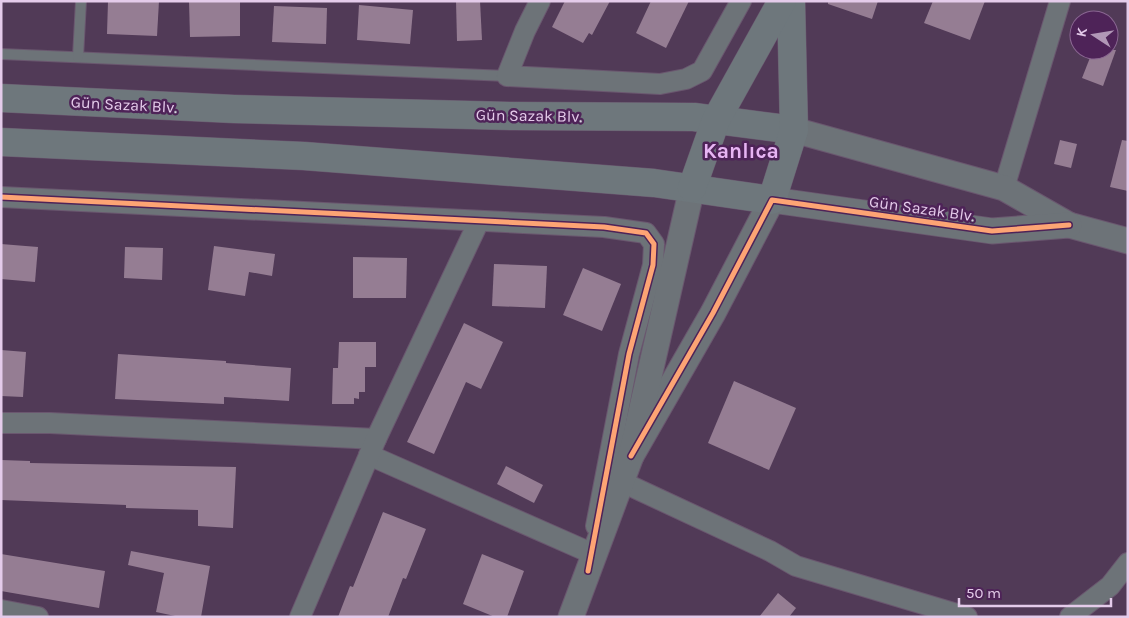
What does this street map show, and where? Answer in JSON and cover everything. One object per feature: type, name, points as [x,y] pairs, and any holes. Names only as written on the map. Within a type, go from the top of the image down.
[{"type":"main road","points":[[692,188],[716,120],[782,1]]},
{"type":"main road","points":[[772,200],[794,130],[791,1]]},
{"type":"main road","name":"Gün Sazak Blv.","points":[[1,98],[234,109],[694,117],[794,130]]},
{"type":"main road","name":"Gün Sazak Blv.","points":[[1,142],[304,156],[692,188],[772,200]]},
{"type":"street","points":[[540,1],[525,31],[508,76],[660,84],[686,79],[702,71],[741,1]]},
{"type":"street","points":[[1004,188],[1060,1]]},
{"type":"street","name":"Gün Sazak Blv.","points":[[794,130],[1004,188],[1069,225],[1128,241]]},
{"type":"street","points":[[571,617],[631,456],[692,188]]},
{"type":"street","points":[[1,197],[604,227],[646,233],[654,244],[653,265],[629,354],[590,562]]},
{"type":"street","points":[[631,456],[714,313],[772,200]]},
{"type":"street","name":"Gün Sazak Blv.","points":[[772,200],[992,231],[1069,225]]},
{"type":"street","points":[[300,617],[373,447],[479,221]]},
{"type":"street","points":[[1,424],[50,423],[373,447],[590,562]]},
{"type":"street","points":[[622,482],[770,551],[796,566],[925,611],[967,617]]},
{"type":"street","points":[[1070,617],[1124,574]]},
{"type":"street","points":[[1,610],[38,617]]},
{"type":"lane","points":[[78,58],[81,1]]},
{"type":"lane","points":[[1,54],[508,76]]},
{"type":"building","points":[[108,1],[159,1],[157,36],[107,34]]},
{"type":"building","points":[[189,1],[240,1],[240,36],[190,37]]},
{"type":"building","points":[[456,1],[480,1],[482,40],[457,41]]},
{"type":"building","points":[[565,1],[610,1],[592,35],[589,33],[583,43],[552,27]]},
{"type":"building","points":[[651,1],[689,1],[666,48],[636,33]]},
{"type":"building","points":[[828,1],[878,1],[872,19],[828,4]]},
{"type":"building","points":[[933,1],[985,1],[970,40],[924,23]]},
{"type":"building","points":[[359,5],[413,10],[410,44],[357,40]]},
{"type":"building","points":[[274,6],[327,8],[326,44],[272,42]]},
{"type":"building","points":[[1089,60],[1112,60],[1103,86],[1082,78]]},
{"type":"building","points":[[1060,140],[1077,144],[1071,168],[1054,164]]},
{"type":"building","points":[[1122,140],[1128,141],[1128,191],[1110,187]]},
{"type":"building","points":[[1,244],[38,247],[35,282],[1,279]]},
{"type":"building","points":[[214,246],[275,254],[272,276],[249,272],[245,296],[208,290]]},
{"type":"building","points":[[125,247],[163,248],[162,280],[124,278]]},
{"type":"building","points":[[353,257],[407,258],[406,298],[353,298]]},
{"type":"building","points":[[494,264],[547,266],[545,308],[492,306]]},
{"type":"building","points":[[583,268],[621,284],[602,331],[563,315]]},
{"type":"building","points":[[464,323],[503,342],[481,389],[466,382],[434,454],[407,442]]},
{"type":"building","points":[[339,342],[376,342],[376,367],[365,367],[365,392],[359,392],[359,399],[354,398],[354,404],[332,404],[333,368],[338,368]]},
{"type":"building","points":[[1,350],[26,352],[23,397],[1,396]]},
{"type":"building","points":[[118,354],[226,361],[226,363],[291,368],[289,401],[224,397],[224,404],[115,399]]},
{"type":"building","points":[[734,381],[796,408],[769,470],[708,443]]},
{"type":"building","points":[[1,460],[30,461],[30,463],[236,467],[233,528],[198,526],[198,510],[126,508],[126,505],[1,500]]},
{"type":"building","points":[[506,466],[543,485],[534,503],[497,484]]},
{"type":"building","points":[[383,512],[426,529],[406,579],[403,578],[388,617],[338,617],[350,586],[353,587]]},
{"type":"building","points":[[131,551],[210,566],[201,617],[180,617],[156,612],[164,573],[128,565]]},
{"type":"building","points":[[1,554],[105,571],[99,608],[1,591]]},
{"type":"building","points":[[482,554],[524,571],[507,617],[495,617],[463,604]]},
{"type":"building","points":[[778,593],[796,608],[789,617],[759,617]]},
{"type":"cycle path","points":[[1,197],[604,227],[646,233],[654,244],[653,265],[629,354],[588,571]]},
{"type":"cycle path","points":[[631,456],[713,313],[772,200],[992,231],[1069,225]]},
{"type":"district","name":"Kanlıca","points":[[741,151]]}]
